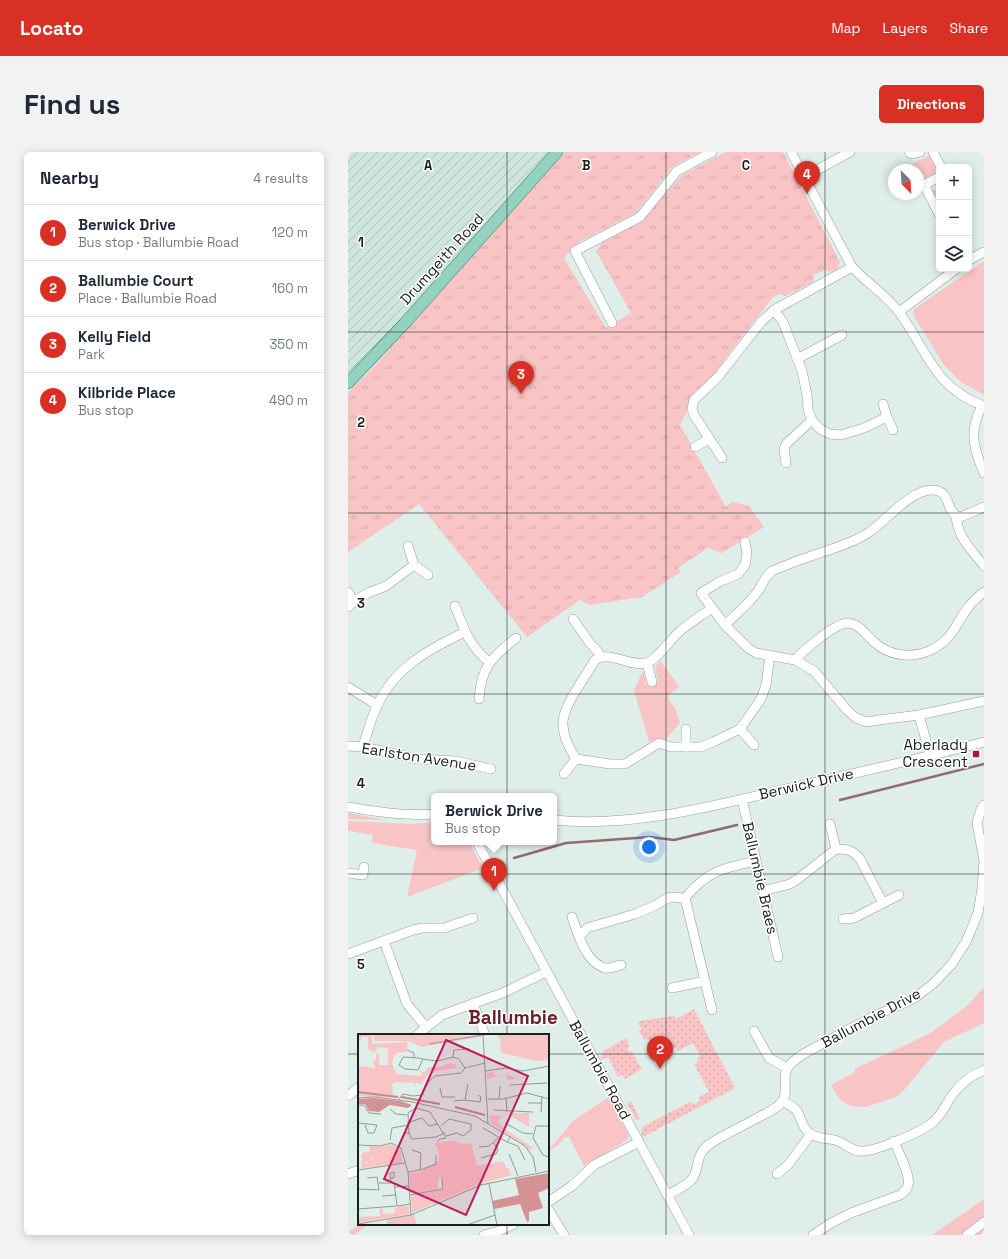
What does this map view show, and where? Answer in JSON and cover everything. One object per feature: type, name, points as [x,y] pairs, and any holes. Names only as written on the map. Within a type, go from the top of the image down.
[{"type":"main road","name":"Drumgeith Road","points":[[348,383],[405,323],[557,152]]},
{"type":"street","points":[[612,323],[575,251],[640,217],[677,171],[712,152]]},
{"type":"street","points":[[791,152],[852,267],[862,278],[889,300],[899,312],[938,374],[952,389],[983,406],[976,422],[974,439],[976,455],[984,473]]},
{"type":"street","points":[[804,177],[850,152]]},
{"type":"street","points":[[909,152],[912,154],[920,152]]},
{"type":"street","points":[[933,152],[939,164]]},
{"type":"street","points":[[936,180],[924,186],[936,208]]},
{"type":"street","points":[[972,258],[984,252]]},
{"type":"street","points":[[722,458],[694,415],[692,409],[694,400],[718,377],[761,322],[774,310],[852,267]]},
{"type":"street","points":[[899,312],[952,272]]},
{"type":"street","points":[[774,310],[783,322],[802,371],[807,395],[808,410],[812,420],[820,429],[830,434],[841,435],[864,428],[887,417]]},
{"type":"street","points":[[797,359],[842,335]]},
{"type":"street","points":[[883,404],[893,430]]},
{"type":"street","points":[[786,463],[784,450],[786,444],[812,420]]},
{"type":"street","points":[[695,447],[709,439]]},
{"type":"street","points":[[725,625],[750,601],[758,591],[767,575],[772,571],[856,540],[881,524],[907,500],[921,492],[934,490],[944,494],[956,516],[958,531],[984,566]]},
{"type":"street","points":[[956,516],[963,516],[984,507]]},
{"type":"street","points":[[745,542],[747,553],[745,565],[738,574],[718,582],[702,593],[725,625],[752,651],[795,660],[814,671],[847,710],[856,718],[867,722],[919,715],[984,701]]},
{"type":"street","points":[[408,546],[414,565],[428,575]]},
{"type":"street","points":[[348,592],[351,604],[368,593],[386,586],[414,565]]},
{"type":"street","points":[[795,660],[804,650],[830,631],[846,623],[861,629],[874,643],[887,651],[902,655],[918,654],[931,650],[949,637],[970,605],[984,592]]},
{"type":"street","points":[[455,606],[465,632],[472,644],[489,662]]},
{"type":"street","points":[[576,759],[564,735],[563,721],[566,707],[596,660],[607,656],[639,663],[647,663],[680,632],[712,608]]},
{"type":"street","points":[[573,619],[601,657]]},
{"type":"street","points":[[363,747],[377,705],[390,684],[402,670],[419,656],[438,644],[465,632]]},
{"type":"street","points":[[479,699],[480,684],[489,662],[516,638]]},
{"type":"street","points":[[576,759],[610,764],[625,764],[659,743],[671,746],[701,747],[740,729],[761,699],[766,685],[770,655]]},
{"type":"street","points":[[647,663],[652,682]]},
{"type":"street","points":[[348,687],[377,705]]},
{"type":"street","points":[[919,715],[930,755]]},
{"type":"street","points":[[686,729],[686,747]]},
{"type":"street","points":[[740,729],[754,746]]},
{"type":"street","name":"Berwick Drive","points":[[557,820],[577,823],[644,818],[742,799],[984,742]]},
{"type":"street","name":"Earlston Avenue","points":[[348,746],[363,747],[418,759],[456,761],[491,769]]},
{"type":"street","points":[[564,774],[576,759]]},
{"type":"street","name":"Ballumbie Braes","points":[[742,799],[778,957]]},
{"type":"street","name":"Ballumbie Drive","points":[[787,1068],[805,1053],[872,1017],[913,999],[934,984],[951,965],[966,942],[978,913],[982,889],[984,861],[978,823],[981,809],[984,805]]},
{"type":"street","points":[[348,808],[385,814],[413,816],[431,814]]},
{"type":"street","points":[[830,824],[836,849]]},
{"type":"street","name":"Ballumbie Road","points":[[479,845],[689,1235]]},
{"type":"street","points":[[763,892],[790,884],[836,849],[855,853],[860,859],[883,903]]},
{"type":"street","points":[[685,898],[696,884],[711,874],[728,867],[756,861]]},
{"type":"street","points":[[348,873],[363,875],[364,867]]},
{"type":"street","points":[[843,919],[854,918],[898,895]]},
{"type":"street","points":[[579,937],[587,928],[635,914],[654,906],[670,896],[685,898]]},
{"type":"street","points":[[685,898],[712,1010]]},
{"type":"street","points":[[572,916],[585,950],[596,963],[606,968],[621,965]]},
{"type":"street","points":[[348,954],[413,930],[422,928],[444,928],[473,918]]},
{"type":"street","points":[[384,941],[407,1004],[426,1027]]},
{"type":"street","points":[[417,1034],[442,1015],[505,992],[546,972]]},
{"type":"street","points":[[672,988],[705,981]]},
{"type":"street","points":[[473,1003],[485,1034]]},
{"type":"street","points":[[668,1195],[685,1185],[693,1177],[700,1155],[706,1147],[718,1139],[772,1111],[782,1101],[786,1093],[785,1075],[787,1068],[769,1058],[754,1031]]},
{"type":"street","points":[[782,1101],[792,1106],[797,1112],[804,1128],[811,1134],[824,1139],[836,1140],[849,1148],[859,1151],[868,1151],[919,1132],[932,1123],[963,1083],[976,1073],[984,1070]]},
{"type":"street","points":[[348,1096],[358,1088]]},
{"type":"street","points":[[777,1174],[788,1165],[811,1134]]},
{"type":"street","points":[[549,1201],[572,1186],[594,1165],[639,1142]]},
{"type":"street","points":[[813,1235],[831,1223],[851,1213],[900,1195],[906,1190],[909,1184],[906,1172],[894,1142]]},
{"type":"street","points":[[348,1174],[358,1170]]},
{"type":"street","points":[[549,1211],[564,1235]]},
{"type":"street","points":[[967,1235],[984,1222]]},
{"type":"street","points":[[484,1235],[512,1225]]},
{"type":"shaded area","points":[[348,152],[557,152],[348,383]]},
{"type":"green space","points":[[565,152],[700,152],[673,166],[636,213],[579,242],[564,258],[606,328],[631,313],[596,251],[604,240],[642,221],[682,175],[726,152],[783,152],[840,262],[837,269],[831,272],[825,270],[814,275],[813,282],[785,296],[779,294],[773,297],[723,361],[725,363],[688,409],[680,425],[726,507],[732,502],[749,506],[764,527],[722,553],[708,548],[678,568],[681,572],[642,597],[590,605],[580,600],[527,637],[419,504],[348,552],[348,392],[369,372]]},
{"type":"green space","points":[[930,155],[936,166],[936,174],[925,179],[924,164],[912,164]]},
{"type":"green space","points":[[936,188],[936,200],[932,193],[933,190]]},
{"type":"green space","points":[[984,261],[984,395],[961,382],[944,365],[913,315],[914,309],[968,272],[972,272],[972,269]]},
{"type":"green space","points":[[660,661],[679,687],[669,695],[669,701],[675,708],[680,723],[665,740],[659,738],[649,742],[634,690],[643,671],[647,685],[658,682],[655,667]]},
{"type":"green space","points":[[348,813],[385,820],[348,819]]},
{"type":"green space","points":[[348,821],[413,824],[431,822],[431,845],[471,845],[483,868],[407,897],[417,850],[372,843],[373,835],[348,831]]},
{"type":"green space","points":[[984,987],[984,1023],[944,1042],[905,1089],[896,1097],[866,1107],[851,1106],[840,1100],[831,1085],[855,1072],[854,1069],[929,1034],[968,1005]]},
{"type":"green space","points":[[694,1009],[735,1088],[643,1137],[641,1132],[644,1126],[690,1102],[694,1105],[699,1102],[699,1097],[709,1092],[694,1064],[699,1062],[697,1058],[700,1056],[693,1043],[678,1051],[676,1047],[665,1053],[661,1045],[654,1049],[648,1039],[644,1040],[639,1031],[642,1030],[638,1023],[640,1021],[674,1016],[676,1019]]},
{"type":"green space","points":[[626,1038],[630,1046],[627,1048],[629,1052],[632,1051],[642,1069],[625,1079],[622,1075],[618,1077],[608,1057],[602,1060],[601,1056],[603,1054],[602,1052]]},
{"type":"green space","points":[[609,1097],[629,1136],[627,1140],[584,1166],[569,1137],[565,1137],[558,1145],[549,1150],[549,1147],[555,1143],[573,1121]]},
{"type":"green space","points":[[631,1101],[640,1119],[636,1120],[627,1103]]},
{"type":"green space","points":[[984,1199],[984,1235],[932,1235]]},
{"type":"green space","points":[[358,1225],[369,1225],[354,1235],[348,1235],[348,1232]]},
{"type":"waterway","points":[[840,800],[984,764]]},
{"type":"waterway","points":[[514,858],[566,843],[650,837],[674,840],[737,825]]},
{"type":"place","name":"Kilbride Place","points":[[807,194]]},
{"type":"place","name":"Kelly Field","points":[[521,394]]},
{"type":"place","name":"Aberlady Crescent","points":[[976,754]]},
{"type":"place","name":"Berwick Drive","points":[[494,891]]},
{"type":"place","name":"Ballumbie Court","points":[[660,1069]]},
{"type":"district","name":"Ballumbie","points":[[513,1017]]}]
